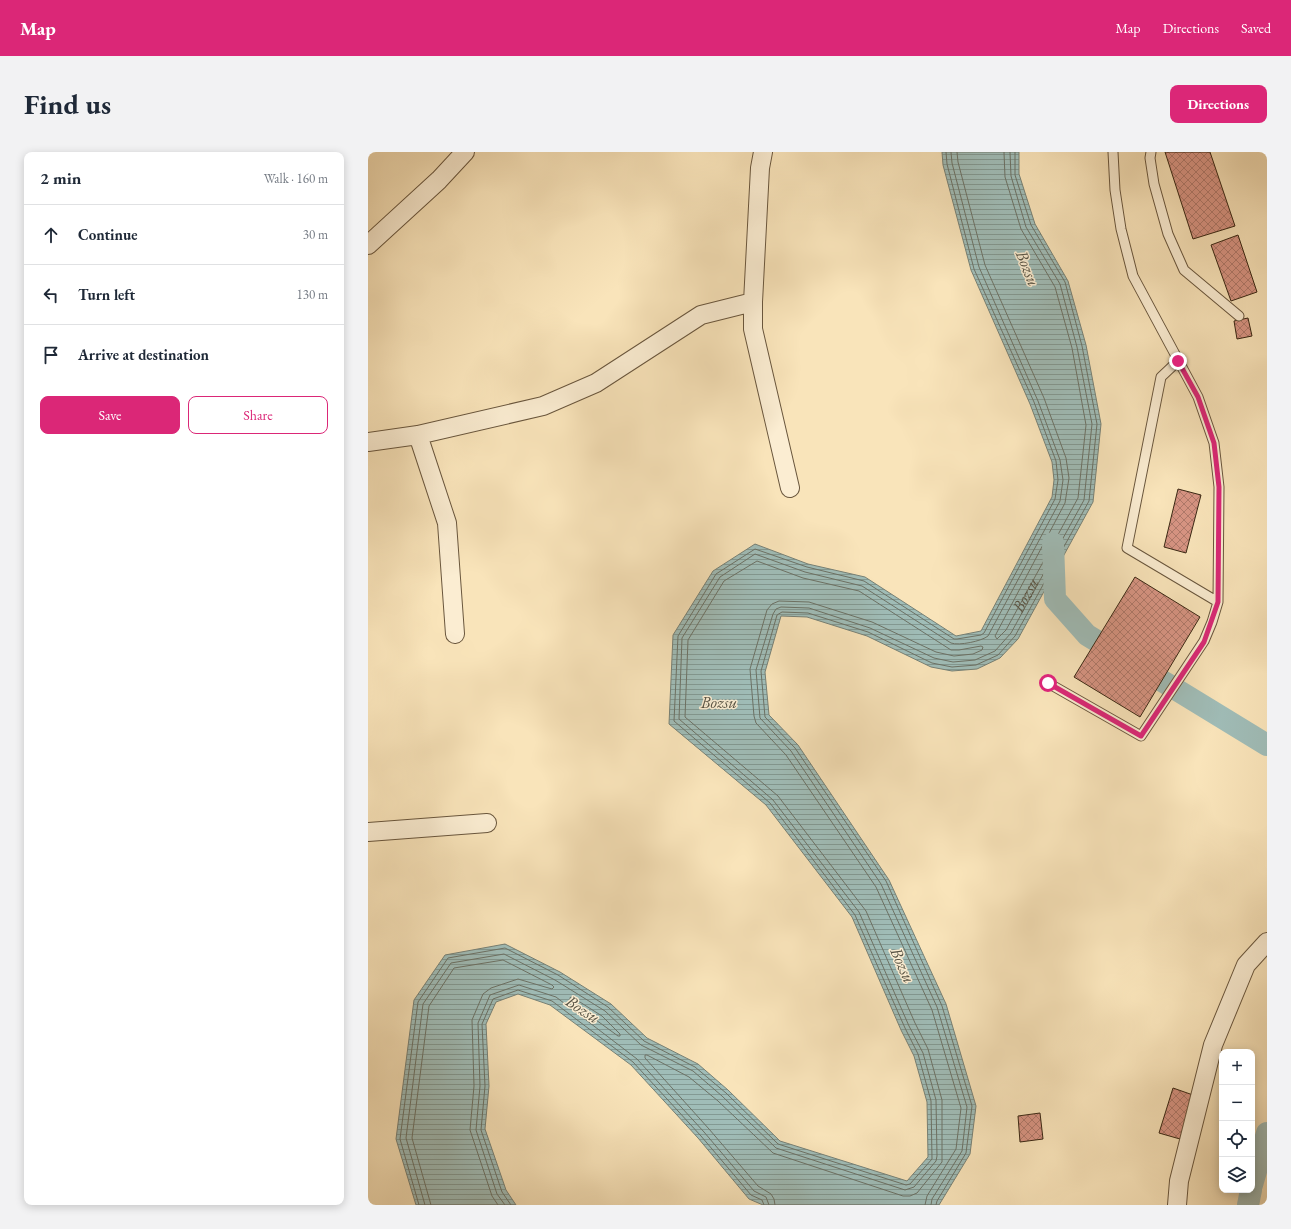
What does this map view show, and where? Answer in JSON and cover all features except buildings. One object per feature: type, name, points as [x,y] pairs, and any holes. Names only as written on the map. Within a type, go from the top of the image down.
[{"type":"street","points":[[368,245],[439,180],[465,152]]},
{"type":"street","points":[[763,152],[760,168],[753,329],[790,488]]},
{"type":"street","points":[[368,442],[418,435],[543,406],[596,382],[701,315],[753,302]]},
{"type":"street","points":[[418,435],[448,523],[455,634]]},
{"type":"street","points":[[368,832],[487,823]]},
{"type":"street","points":[[1177,1205],[1179,1181],[1213,1045],[1246,965],[1267,942]]},
{"type":"lane","points":[[1048,683],[1141,736],[1204,642],[1218,602],[1219,487],[1214,443],[1198,397],[1133,276],[1121,230],[1115,190],[1112,152]]},
{"type":"lane","points":[[1151,152],[1150,158],[1154,184],[1166,227],[1184,270],[1239,316]]},
{"type":"lane","points":[[1178,361],[1161,377],[1127,548],[1218,602]]},
{"type":"water","name":"Bozsu","points":[[942,152],[1019,152],[1019,174],[1035,224],[1068,281],[1086,345],[1101,424],[1093,502],[1018,639],[1000,658],[977,669],[952,671],[931,667],[867,636],[807,617],[781,616],[765,672],[769,715],[798,745],[889,880],[946,1004],[976,1106],[970,1154],[939,1205],[763,1205],[749,1199],[698,1138],[631,1065],[550,1005],[518,994],[496,1002],[486,1024],[489,1086],[485,1129],[506,1190],[516,1205],[416,1205],[396,1139],[414,1000],[445,955],[505,944],[560,972],[611,1004],[647,1038],[698,1064],[728,1090],[780,1141],[907,1181],[928,1157],[927,1102],[914,1056],[901,1030],[852,917],[766,805],[669,724],[673,635],[713,571],[755,544],[808,564],[865,577],[956,636],[981,631],[1052,497],[1054,480],[1052,462],[1030,404],[971,270],[943,165]]},
{"type":"waterway","points":[[1053,543],[1055,599],[1087,635],[1267,745]]},
{"type":"waterway","points":[[1255,1175],[1267,1133]]},
{"type":"waterway","points":[[1248,1205],[1250,1193]]},
{"type":"route","points":[[1048,683],[1141,736],[1204,642],[1218,602],[1219,487],[1214,443],[1198,397],[1178,361]]}]
